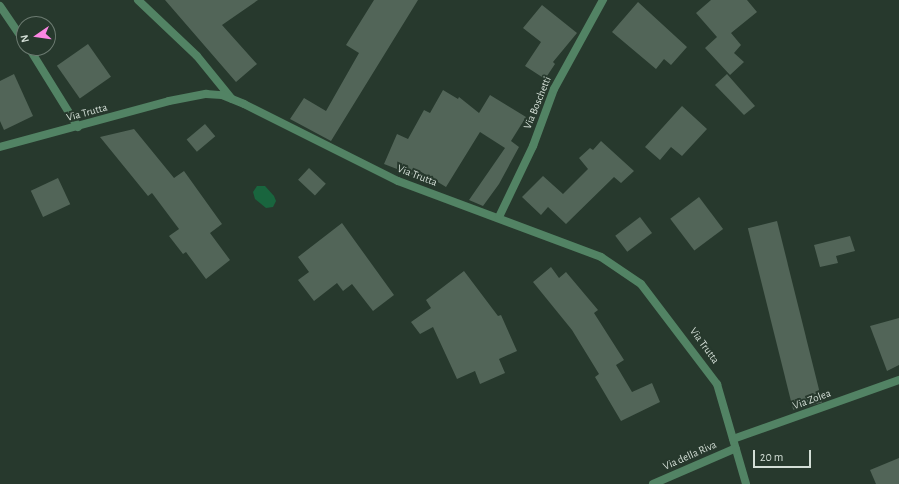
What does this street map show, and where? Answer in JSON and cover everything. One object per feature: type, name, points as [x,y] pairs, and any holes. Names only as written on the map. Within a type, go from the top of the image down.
[{"type":"street","points":[[138,0],[198,56],[232,99]]},
{"type":"street","name":"Via Boschetti","points":[[499,218],[533,146],[554,89],[602,0]]},
{"type":"street","points":[[0,6],[16,29]]},
{"type":"street","points":[[34,56],[78,127]]},
{"type":"street","name":"Via Trutta","points":[[0,147],[194,96],[211,95],[232,99],[398,181],[601,257],[641,284],[717,384],[746,484]]},
{"type":"street","name":"Via Zolea","points":[[734,444],[899,380]]},
{"type":"street","name":"Via della Riva","points":[[653,484],[734,444]]},
{"type":"shaded area","points":[[257,186],[265,186],[274,196],[276,201],[273,207],[266,208],[255,199],[253,192]]},
{"type":"building","points":[[165,0],[258,0],[222,25],[257,64],[236,82]]},
{"type":"building","points":[[374,0],[418,0],[331,141],[290,119],[304,98],[326,111],[359,53],[346,45]]},
{"type":"building","points":[[711,0],[747,0],[757,12],[731,33],[741,45],[734,53],[744,62],[730,75],[705,48],[717,37],[696,13]]},
{"type":"building","points":[[638,2],[687,47],[671,65],[664,59],[656,69],[612,32]]},
{"type":"building","points":[[542,5],[577,33],[553,62],[555,64],[545,79],[525,66],[541,42],[523,28]]},
{"type":"building","points":[[88,44],[111,77],[80,99],[57,66]]},
{"type":"building","points":[[14,74],[33,116],[4,130],[0,121],[0,81]]},
{"type":"building","points":[[727,74],[755,106],[744,115],[715,85]]},
{"type":"building","points":[[443,90],[458,99],[459,97],[479,113],[490,95],[526,117],[511,141],[519,147],[499,184],[483,206],[469,200],[505,148],[480,132],[446,187],[418,170],[415,176],[384,164],[397,134],[408,139],[424,110],[430,113]]},
{"type":"building","points":[[682,106],[707,129],[682,156],[671,147],[660,160],[645,147]]},
{"type":"building","points":[[205,124],[215,136],[197,152],[187,139]]},
{"type":"building","points":[[134,129],[174,178],[184,171],[222,224],[210,233],[230,260],[206,279],[186,252],[183,254],[169,236],[179,229],[152,193],[148,196],[100,137]]},
{"type":"building","points":[[601,141],[634,171],[621,183],[614,177],[566,224],[548,207],[541,215],[522,197],[543,176],[563,194],[588,169],[579,158],[590,148],[593,150]]},
{"type":"building","points":[[309,168],[326,184],[315,195],[298,180]]},
{"type":"building","points":[[58,178],[70,204],[43,217],[31,191]]},
{"type":"building","points":[[699,197],[723,229],[694,251],[670,219]]},
{"type":"building","points":[[640,217],[652,233],[627,252],[615,236]]},
{"type":"building","points":[[777,221],[822,402],[793,410],[748,228]]},
{"type":"building","points":[[342,223],[394,295],[373,311],[352,284],[343,291],[337,283],[314,301],[298,280],[309,272],[298,257]]},
{"type":"building","points":[[850,236],[855,251],[836,256],[838,263],[820,267],[814,245]]},
{"type":"building","points":[[551,267],[559,278],[566,272],[598,310],[594,313],[624,360],[616,365],[632,392],[652,383],[660,402],[621,421],[595,377],[599,374],[572,330],[533,282]]},
{"type":"building","points":[[464,271],[498,316],[501,315],[517,351],[499,359],[505,373],[480,384],[475,371],[457,379],[433,327],[420,334],[411,322],[431,308],[426,300]]},
{"type":"building","points":[[899,318],[899,365],[887,371],[870,326]]},
{"type":"building","points":[[899,458],[899,484],[876,484],[870,470]]}]
